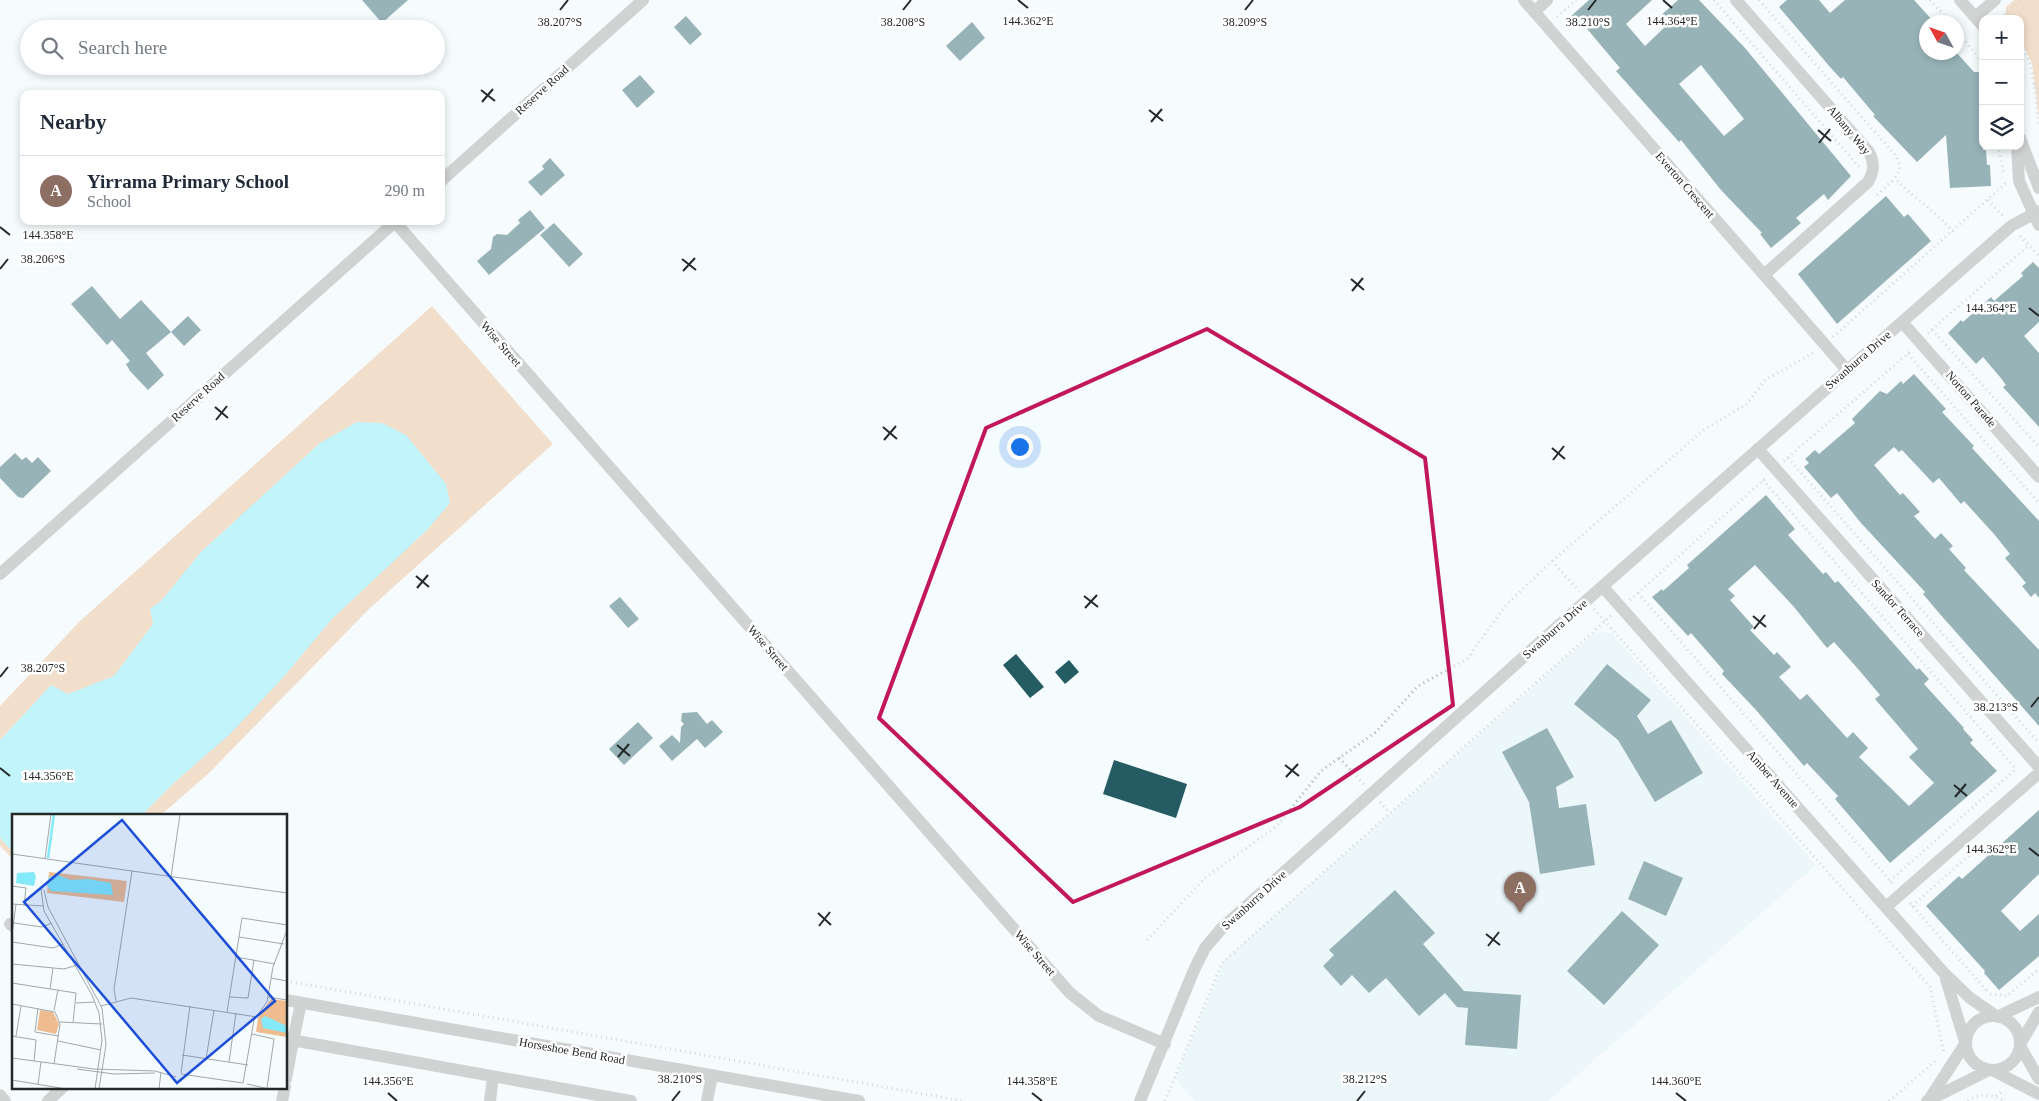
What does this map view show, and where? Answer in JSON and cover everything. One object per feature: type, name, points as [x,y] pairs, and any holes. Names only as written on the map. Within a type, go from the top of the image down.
[{"type":"street","name":"Reserve Road","points":[[445,177],[643,0]]},
{"type":"street","name":"Everton Crescent","points":[[1524,0],[1847,370]]},
{"type":"street","points":[[1534,12],[1547,0]]},
{"type":"street","name":"Albany Way","points":[[1736,0],[1869,152],[1872,157],[1873,174]]},
{"type":"street","points":[[1960,0],[1979,22]]},
{"type":"street","points":[[1984,15],[1996,0]]},
{"type":"street","points":[[2024,149],[2039,188]]},
{"type":"street","points":[[2017,150],[2019,181],[2037,217]]},
{"type":"street","points":[[1764,275],[1868,182],[1873,174]]},
{"type":"street","name":"Swanburra Drive","points":[[1140,1101],[1200,958],[1222,928],[1603,586],[2011,226],[2037,217]]},
{"type":"street","name":"Reserve Road","points":[[0,574],[393,225]]},
{"type":"street","name":"Wise Street","points":[[399,225],[1070,993],[1099,1016],[1164,1044]]},
{"type":"street","name":"Norton Parade","points":[[1902,322],[2039,476]]},
{"type":"street","name":"Sandor Terrace","points":[[1758,449],[2039,767]]},
{"type":"street","name":"Amber Avenue","points":[[1603,586],[1942,972],[1970,998],[1998,1016]]},
{"type":"street","points":[[1886,907],[2039,773]]},
{"type":"street","name":"Amber Avenue","points":[[1942,972],[1953,997],[1966,1043]]},
{"type":"street","points":[[1928,1101],[1966,1043],[1967,1034],[1974,1023],[1984,1017],[1998,1016],[2039,997]]},
{"type":"street","name":"Horseshoe Bend Road","points":[[288,1000],[859,1101]]},
{"type":"street","points":[[288,1060],[290,1040],[301,1003]]},
{"type":"street","points":[[1928,1101],[1991,1070],[2000,1069],[2010,1064],[2018,1054],[2020,1045],[2039,1012]]},
{"type":"street","points":[[1998,1016],[2014,1026],[2020,1045],[2039,1079]]},
{"type":"street","points":[[290,1040],[631,1101]]},
{"type":"street","points":[[1966,1043],[1973,1061],[2039,1094]]},
{"type":"street","points":[[707,1101],[712,1075]]},
{"type":"street","points":[[490,1101],[493,1077]]},
{"type":"street","points":[[48,1101],[62,1088]]},
{"type":"street","points":[[282,1101],[285,1088]]},
{"type":"street","points":[[0,1096],[5,1101]]},
{"type":"path","points":[[1557,17],[1576,0]]},
{"type":"path","points":[[1714,0],[1861,169],[1873,174],[1885,188]]},
{"type":"path","points":[[1930,0],[1944,15]]},
{"type":"path","points":[[2005,15],[2022,0]]},
{"type":"path","points":[[1964,40],[1979,58]]},
{"type":"path","points":[[2024,49],[2031,66],[2039,125]]},
{"type":"path","points":[[2034,84],[2039,90]]},
{"type":"path","points":[[1147,940],[1205,878],[1277,826],[1321,772],[1376,732],[1418,686],[1466,659],[1506,605],[1552,561],[1705,429],[1747,404],[1765,380],[1806,358],[1825,344],[2006,184],[1999,150]]},
{"type":"path","points":[[1871,200],[1896,178]]},
{"type":"path","points":[[1165,1101],[1222,963],[1605,621],[1638,594],[1775,469],[1908,354],[1932,330],[2028,246],[2038,254]]},
{"type":"path","points":[[1829,328],[1835,335]]},
{"type":"path","points":[[1932,330],[2039,447]]},
{"type":"path","points":[[1908,354],[2039,503]]},
{"type":"path","points":[[1788,458],[2039,743]]},
{"type":"path","points":[[1763,480],[2016,769]]},
{"type":"path","points":[[1638,594],[1912,906]]},
{"type":"path","points":[[1605,621],[1930,987],[1944,1054],[1889,1101]]},
{"type":"path","points":[[1890,881],[2030,756]]},
{"type":"path","points":[[1986,990],[1990,994],[2007,996],[2039,969]]},
{"type":"path","points":[[288,981],[963,1101]]},
{"type":"path","points":[[1968,1101],[1972,1097],[1993,1095],[2005,1101]]},
{"type":"highlighted area","points":[[1207,329],[1425,458],[1453,705],[1300,807],[1073,902],[879,718],[986,428]]},
{"type":"shaded area","points":[[2014,0],[2039,0],[2039,118],[2032,64],[2024,46],[2024,15],[2005,15],[2006,7]]},
{"type":"shaded area","points":[[432,306],[553,444],[369,609],[210,772],[162,814],[12,814],[12,858],[0,846],[0,706],[79,622]]},
{"type":"shaded area","points":[[1595,632],[1611,633],[1816,865],[1548,1101],[1195,1101],[1175,1079],[1225,960]]},
{"type":"water","points":[[357,422],[382,423],[406,435],[446,484],[450,503],[427,530],[332,619],[281,680],[229,735],[175,782],[143,814],[12,814],[12,851],[0,838],[0,740],[51,685],[68,694],[114,676],[153,624],[150,609],[161,601],[201,552],[320,443]]},
{"type":"building","points":[[362,0],[408,0],[385,20],[379,20]]},
{"type":"building","points":[[1589,0],[1652,0],[1626,24],[1645,46],[1666,26],[1658,18],[1678,0],[1699,0],[1745,48],[1851,176],[1828,200],[1824,194],[1796,218],[1801,223],[1771,248],[1760,234],[1762,233],[1721,190],[1681,140],[1679,142],[1616,71],[1620,68],[1583,24],[1579,27],[1570,17]],"holes":[[[1701,65],[1744,119],[1724,136],[1679,84]]]},
{"type":"building","points":[[1787,0],[1819,0],[1830,13],[1845,0],[1914,0],[1928,15],[1919,15],[1919,60],[1963,60],[1974,72],[1979,72],[1979,150],[1986,150],[1987,165],[1990,165],[1991,186],[1950,188],[1946,135],[1917,162],[1873,116],[1875,115],[1843,77],[1841,79],[1830,67],[1779,7]]},
{"type":"building","points":[[686,16],[702,34],[690,45],[674,27]]},
{"type":"building","points":[[972,22],[985,38],[960,61],[946,46]]},
{"type":"building","points":[[640,75],[655,92],[637,108],[622,90]]},
{"type":"building","points":[[550,158],[565,175],[541,196],[528,182],[544,169],[542,166]]},
{"type":"building","points":[[1886,196],[1904,217],[1908,214],[1931,241],[1837,324],[1798,274]]},
{"type":"building","points":[[530,210],[545,228],[489,275],[477,261],[491,249],[493,237],[497,234],[507,235],[520,223],[518,220]]},
{"type":"building","points":[[554,223],[583,254],[569,267],[540,235]]},
{"type":"building","points":[[2033,262],[2039,268],[2039,322],[2024,336],[2039,353],[2039,427],[2003,387],[2006,385],[1983,357],[1976,364],[1948,333],[1961,320],[1963,322],[1991,297],[1994,301],[2023,276],[2021,273]]},
{"type":"building","points":[[92,286],[120,319],[141,300],[171,332],[146,353],[164,375],[148,390],[130,371],[126,364],[130,361],[112,340],[107,345],[71,304]]},
{"type":"building","points":[[188,316],[201,330],[184,346],[171,332]]},
{"type":"building","points":[[1914,374],[1946,409],[1942,412],[1974,446],[1972,448],[2039,521],[2039,598],[2035,593],[2031,597],[2022,586],[2026,583],[2005,558],[2010,554],[1994,534],[1964,501],[1961,504],[1939,478],[1933,483],[1902,450],[1899,452],[1894,447],[1874,465],[1900,495],[1903,493],[1920,512],[1914,516],[1935,539],[1941,533],[1953,546],[1949,549],[1966,568],[1964,570],[2039,650],[2039,726],[1939,613],[1923,594],[1925,592],[1861,523],[1837,493],[1831,498],[1804,467],[1809,463],[1805,459],[1815,450],[1819,454],[1855,423],[1852,419],[1880,391],[1887,394],[1901,381],[1903,384]]},
{"type":"building","points":[[15,453],[22,460],[26,457],[32,463],[38,457],[51,471],[23,498],[18,497],[0,478],[0,467]]},
{"type":"building","points":[[1766,495],[1795,529],[1788,535],[1823,574],[1826,572],[1835,583],[1838,581],[1917,670],[1919,668],[1929,679],[1924,684],[1964,728],[1973,740],[1970,743],[1997,771],[1890,863],[1835,799],[1838,796],[1807,763],[1804,766],[1722,674],[1724,671],[1691,633],[1688,636],[1652,597],[1662,589],[1663,591],[1689,568],[1687,565]],"holes":[[[1755,565],[1794,607],[1827,648],[1834,642],[1859,670],[1880,695],[1875,699],[1918,749],[1909,757],[1934,783],[1909,806],[1859,757],[1868,748],[1853,732],[1847,738],[1807,694],[1800,700],[1779,677],[1791,667],[1777,652],[1774,655],[1750,630],[1754,627],[1730,600],[1735,596],[1728,589]]]},
{"type":"building","points":[[620,597],[639,619],[628,628],[609,606]]},
{"type":"building","points":[[1016,654],[1044,687],[1030,698],[1003,665]]},
{"type":"building","points":[[1069,660],[1079,672],[1065,684],[1055,672]]},
{"type":"building","points":[[1607,664],[1651,700],[1637,716],[1648,734],[1671,720],[1703,773],[1655,802],[1618,740],[1574,704]]},
{"type":"building","points":[[697,712],[707,724],[712,720],[723,732],[705,748],[697,739],[672,761],[659,746],[672,735],[680,743],[681,727],[684,724],[681,721],[682,713]]},
{"type":"building","points":[[638,722],[653,738],[624,765],[609,749]]},
{"type":"building","points":[[1547,728],[1574,777],[1556,787],[1559,808],[1586,804],[1595,865],[1540,874],[1529,802],[1502,752]]},
{"type":"building","points":[[1114,760],[1187,784],[1176,818],[1103,794]]},
{"type":"building","points":[[2039,810],[2039,874],[2001,911],[2020,931],[2039,914],[2039,956],[1999,990],[1984,973],[1985,971],[1926,906],[1959,876],[1962,879]]},
{"type":"building","points":[[1644,861],[1683,878],[1666,916],[1628,899]]},
{"type":"building","points":[[1395,890],[1435,933],[1423,944],[1464,991],[1521,995],[1517,1049],[1465,1045],[1468,1008],[1457,1007],[1445,993],[1419,1016],[1386,978],[1369,993],[1352,975],[1341,986],[1323,966],[1334,955],[1329,950]]},
{"type":"building","points":[[1622,911],[1659,945],[1604,1005],[1567,971]]},
{"type":"place","name":"Yirrama Primary School","points":[[1520,913]]}]
